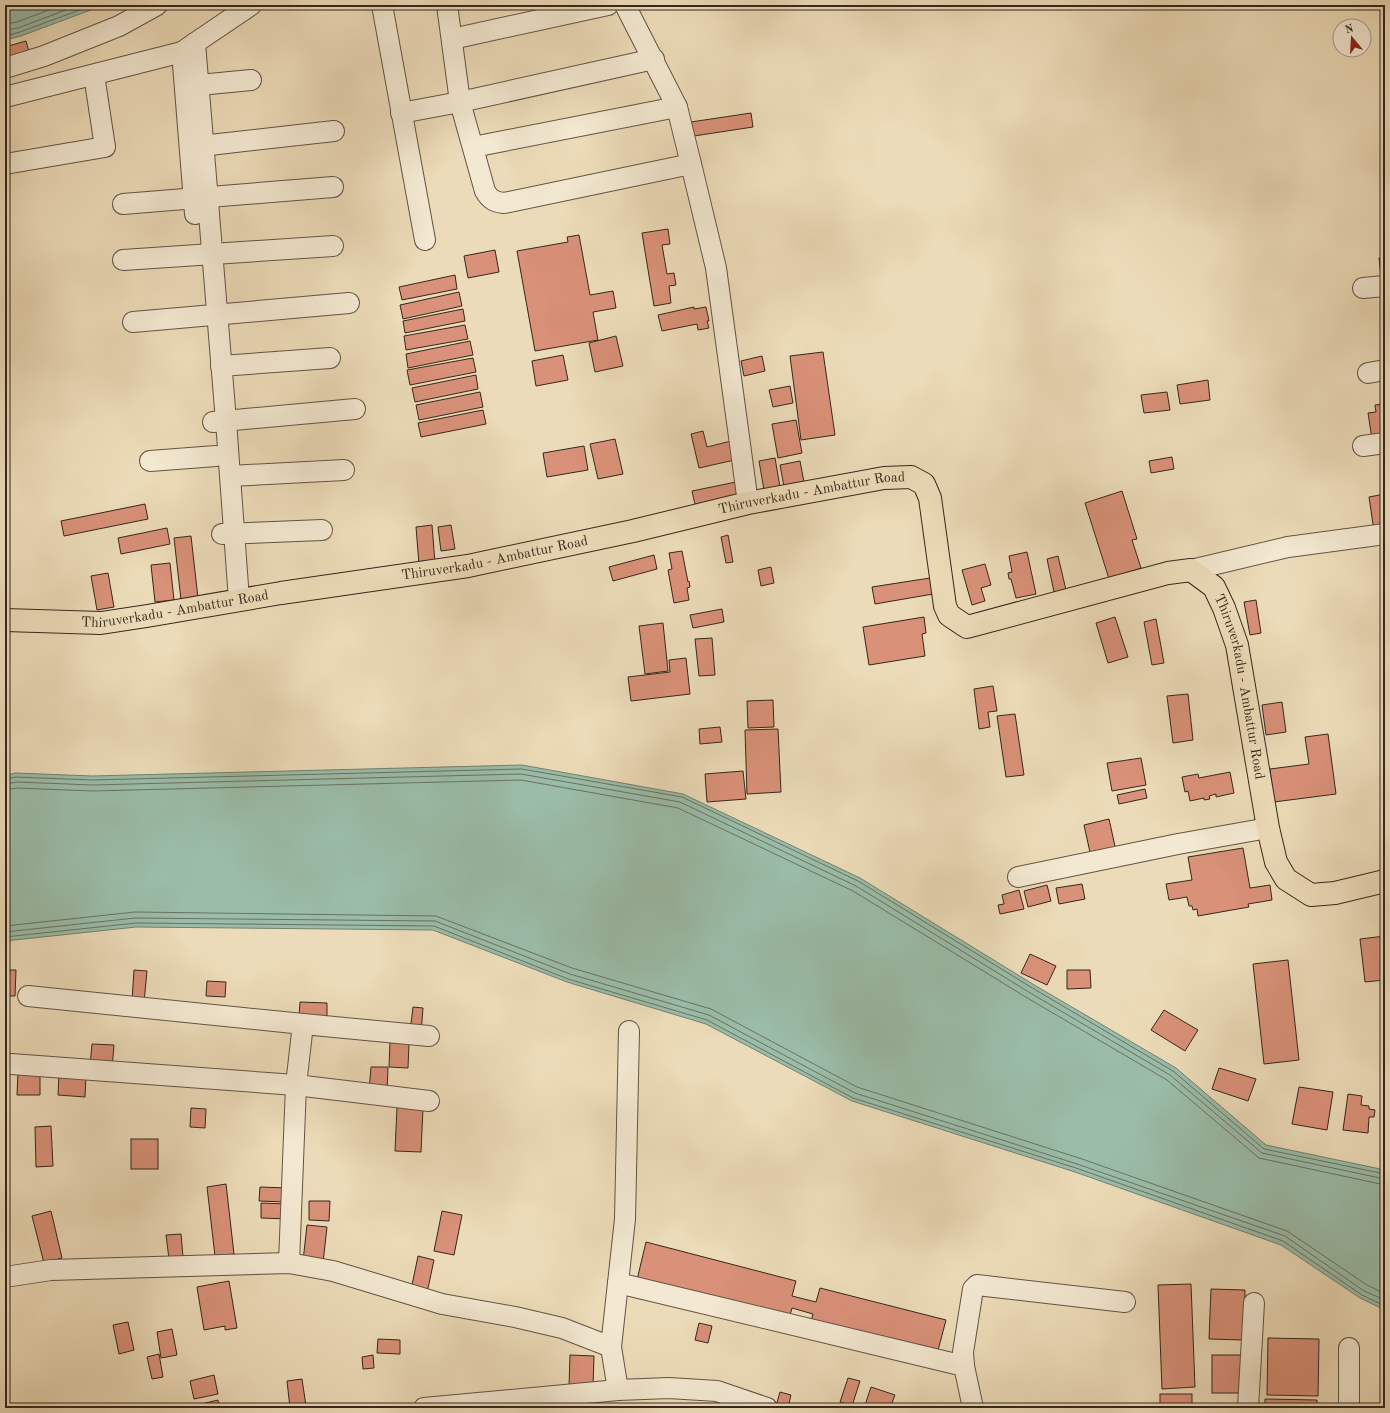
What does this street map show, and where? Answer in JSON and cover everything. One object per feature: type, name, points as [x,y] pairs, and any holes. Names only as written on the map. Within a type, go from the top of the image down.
[{"type":"main road","name":"Thiruverkadu - Ambattur Road","points":[[5,620],[101,623],[281,593],[468,566],[748,504],[884,478],[911,477],[924,484],[930,498],[945,606],[949,615],[967,628],[1168,573],[1191,570],[1214,587],[1224,608],[1237,645],[1268,828],[1276,862],[1286,879],[1310,894],[1335,893],[1385,881]]},
{"type":"street","points":[[5,68],[44,56],[119,26],[157,5]]},
{"type":"street","points":[[5,97],[94,75],[188,48],[251,5]]},
{"type":"street","points":[[382,5],[425,240]]},
{"type":"street","points":[[447,5],[460,102],[485,191],[488,197],[495,202],[504,203],[691,164]]},
{"type":"street","points":[[452,39],[608,5]]},
{"type":"street","points":[[625,5],[654,59],[677,107],[716,268],[748,504]]},
{"type":"street","points":[[188,48],[199,85],[197,146]]},
{"type":"street","points":[[188,48],[219,421],[230,476],[228,534]]},
{"type":"street","points":[[401,112],[460,102],[654,59]]},
{"type":"street","points":[[5,164],[105,147],[94,75]]},
{"type":"street","points":[[199,85],[251,80]]},
{"type":"street","points":[[472,148],[677,107]]},
{"type":"street","points":[[197,146],[334,131]]},
{"type":"street","points":[[123,204],[333,188]]},
{"type":"street","points":[[123,260],[333,246]]},
{"type":"street","points":[[1363,288],[1385,286]]},
{"type":"street","points":[[133,322],[349,303]]},
{"type":"street","points":[[211,316],[221,366],[216,456],[228,534],[233,601]]},
{"type":"street","points":[[221,366],[330,358]]},
{"type":"street","points":[[219,421],[355,409]]},
{"type":"street","points":[[1363,446],[1385,443]]},
{"type":"street","points":[[150,460],[216,456]]},
{"type":"street","points":[[230,476],[344,470]]},
{"type":"street","points":[[228,534],[322,530]]},
{"type":"street","points":[[1191,570],[1288,547],[1385,534]]},
{"type":"street","points":[[1018,877],[1178,844],[1268,828]]},
{"type":"street","points":[[28,996],[429,1036]]},
{"type":"street","points":[[289,1263],[296,1085],[303,1024]]},
{"type":"street","points":[[618,1390],[611,1347],[625,1219],[629,1031]]},
{"type":"street","points":[[11,1064],[296,1085],[429,1101]]},
{"type":"street","points":[[5,1276],[51,1270],[289,1263],[333,1271],[442,1304],[515,1317],[562,1328],[611,1347]]},
{"type":"street","points":[[618,1283],[964,1366]]},
{"type":"street","points":[[973,1408],[964,1366],[963,1352],[973,1290],[977,1285],[1124,1302]]},
{"type":"street","points":[[1248,1408],[1254,1303]]},
{"type":"street","points":[[1349,1348],[1349,1408]]},
{"type":"street","points":[[424,1408],[618,1390],[669,1388],[717,1391],[767,1408]]},
{"type":"water","points":[[5,5],[104,5],[21,36],[5,40]]},
{"type":"water","points":[[522,765],[683,794],[860,878],[1036,986],[1176,1068],[1266,1145],[1385,1170],[1385,1310],[1360,1298],[1281,1245],[1075,1172],[852,1101],[706,1024],[567,982],[433,930],[136,927],[5,941],[5,776],[15,773],[92,776]]},
{"type":"building","points":[[26,41],[30,55],[5,62],[5,47]]},
{"type":"building","points":[[751,113],[753,127],[694,136],[691,122]]},
{"type":"building","points":[[668,229],[670,244],[662,245],[667,274],[674,273],[676,285],[669,286],[671,303],[654,306],[642,233]]},
{"type":"building","points":[[579,235],[590,295],[613,291],[616,308],[593,312],[598,340],[535,351],[517,251],[568,242],[567,237]]},
{"type":"building","points":[[495,250],[499,272],[468,278],[464,256]]},
{"type":"building","points":[[1385,257],[1385,286],[1382,286],[1379,258]]},
{"type":"building","points":[[455,275],[457,289],[402,300],[399,287]]},
{"type":"building","points":[[459,292],[462,306],[403,319],[400,305]]},
{"type":"building","points":[[694,307],[694,309],[706,307],[709,328],[698,330],[697,324],[662,331],[658,315]]},
{"type":"building","points":[[463,309],[465,321],[405,333],[403,321]]},
{"type":"building","points":[[465,325],[468,339],[406,350],[404,336]]},
{"type":"building","points":[[616,336],[623,366],[595,372],[589,343]]},
{"type":"building","points":[[470,341],[473,355],[408,368],[406,354]]},
{"type":"building","points":[[823,352],[835,435],[801,440],[790,356]]},
{"type":"building","points":[[563,355],[568,380],[536,386],[532,361]]},
{"type":"building","points":[[762,356],[765,371],[744,376],[741,361]]},
{"type":"building","points":[[473,358],[476,372],[410,385],[407,370]]},
{"type":"building","points":[[476,375],[478,389],[415,402],[412,388]]},
{"type":"building","points":[[1208,380],[1210,400],[1180,404],[1177,385]]},
{"type":"building","points":[[790,386],[793,403],[773,407],[769,390]]},
{"type":"building","points":[[480,392],[483,407],[419,420],[416,405]]},
{"type":"building","points":[[1167,392],[1170,410],[1144,413],[1141,395]]},
{"type":"building","points":[[1385,404],[1385,437],[1372,439],[1368,413],[1376,412],[1375,405]]},
{"type":"building","points":[[483,410],[486,424],[421,437],[418,423]]},
{"type":"building","points":[[796,420],[802,453],[778,458],[772,424]]},
{"type":"building","points":[[703,431],[707,447],[735,440],[739,459],[699,468],[691,434]]},
{"type":"building","points":[[615,439],[623,474],[598,479],[590,444]]},
{"type":"building","points":[[584,446],[588,470],[547,477],[543,453]]},
{"type":"building","points":[[1172,457],[1174,469],[1151,473],[1149,461]]},
{"type":"building","points":[[775,458],[781,493],[765,496],[759,461]]},
{"type":"building","points":[[800,461],[804,482],[785,492],[780,465]]},
{"type":"building","points":[[736,482],[740,500],[696,509],[692,491]]},
{"type":"building","points":[[1122,491],[1137,539],[1132,540],[1141,568],[1126,573],[1128,577],[1110,582],[1085,503]]},
{"type":"building","points":[[1385,494],[1385,530],[1374,531],[1369,497]]},
{"type":"building","points":[[145,504],[148,519],[64,536],[61,521]]},
{"type":"building","points":[[432,525],[435,563],[419,564],[416,527]]},
{"type":"building","points":[[451,525],[455,549],[441,551],[438,527]]},
{"type":"building","points":[[167,528],[170,544],[121,554],[118,538]]},
{"type":"building","points":[[728,535],[733,562],[726,563],[721,537]]},
{"type":"building","points":[[191,536],[198,598],[181,600],[174,538]]},
{"type":"building","points":[[682,551],[690,587],[687,588],[689,600],[674,603],[668,570],[672,569],[669,553]]},
{"type":"building","points":[[1027,552],[1036,594],[1016,598],[1008,573],[1012,572],[1009,556]]},
{"type":"building","points":[[654,555],[657,569],[613,581],[609,567]]},
{"type":"building","points":[[1058,556],[1066,590],[1054,592],[1047,559]]},
{"type":"building","points":[[170,563],[174,600],[155,602],[151,565]]},
{"type":"building","points":[[985,564],[991,585],[981,588],[985,601],[972,605],[962,570]]},
{"type":"building","points":[[771,567],[774,583],[761,586],[758,570]]},
{"type":"building","points":[[108,573],[114,607],[97,610],[91,576]]},
{"type":"building","points":[[930,578],[933,594],[875,604],[872,587]]},
{"type":"building","points":[[1256,600],[1261,633],[1250,635],[1244,602]]},
{"type":"building","points":[[722,609],[724,622],[693,628],[690,615]]},
{"type":"building","points":[[924,617],[926,633],[922,634],[925,656],[869,665],[863,627]]},
{"type":"building","points":[[1115,617],[1128,657],[1108,663],[1096,623]]},
{"type":"building","points":[[1156,619],[1164,663],[1152,665],[1144,622]]},
{"type":"building","points":[[663,623],[668,671],[645,674],[639,626]]},
{"type":"building","points":[[712,638],[715,675],[699,676],[695,639]]},
{"type":"building","points":[[686,658],[690,694],[631,701],[628,677],[670,672],[669,660]]},
{"type":"building","points":[[993,686],[997,711],[988,712],[990,727],[979,729],[974,689]]},
{"type":"building","points":[[1188,694],[1193,740],[1173,743],[1167,696]]},
{"type":"building","points":[[773,700],[774,727],[748,728],[747,701]]},
{"type":"building","points":[[1282,702],[1286,732],[1266,735],[1262,705]]},
{"type":"building","points":[[1015,714],[1024,775],[1006,777],[997,716]]},
{"type":"building","points":[[720,727],[722,742],[700,744],[699,729]]},
{"type":"building","points":[[778,729],[781,792],[747,794],[745,730]]},
{"type":"building","points":[[1328,734],[1336,794],[1274,802],[1270,769],[1309,764],[1305,737]]},
{"type":"building","points":[[1141,758],[1146,785],[1112,791],[1107,763]]},
{"type":"building","points":[[743,771],[746,799],[707,802],[705,774]]},
{"type":"building","points":[[1230,772],[1234,793],[1216,797],[1216,794],[1209,796],[1210,799],[1204,800],[1204,798],[1190,801],[1188,791],[1185,792],[1182,777],[1198,774],[1199,778]]},
{"type":"building","points":[[1145,789],[1147,798],[1119,804],[1117,795]]},
{"type":"building","points":[[1109,819],[1116,851],[1091,857],[1084,825]]},
{"type":"building","points":[[1243,848],[1250,888],[1270,885],[1272,900],[1248,904],[1249,907],[1198,916],[1197,909],[1193,910],[1192,906],[1189,906],[1187,897],[1169,900],[1166,884],[1192,880],[1188,857]]},
{"type":"building","points":[[1082,884],[1085,899],[1059,904],[1056,888]]},
{"type":"building","points":[[1047,885],[1051,901],[1028,907],[1024,891]]},
{"type":"building","points":[[1019,890],[1024,909],[1000,914],[998,905],[1004,904],[1002,895]]},
{"type":"building","points":[[1385,936],[1385,980],[1365,982],[1360,939]]},
{"type":"building","points":[[1030,954],[1056,966],[1047,985],[1021,973]]},
{"type":"building","points":[[1288,960],[1299,1060],[1264,1064],[1253,964]]},
{"type":"building","points":[[5,970],[16,970],[15,996],[5,996]]},
{"type":"building","points":[[134,970],[147,971],[144,1002],[132,1001]]},
{"type":"building","points":[[1067,970],[1090,970],[1091,988],[1067,989]]},
{"type":"building","points":[[207,981],[226,982],[225,997],[206,996]]},
{"type":"building","points":[[300,1002],[327,1003],[327,1018],[299,1017]]},
{"type":"building","points":[[413,1007],[423,1008],[421,1033],[410,1032]]},
{"type":"building","points":[[1164,1010],[1198,1030],[1185,1051],[1151,1030]]},
{"type":"building","points":[[390,1042],[409,1043],[408,1068],[389,1067]]},
{"type":"building","points":[[92,1044],[114,1045],[112,1068],[90,1066]]},
{"type":"building","points":[[371,1067],[388,1067],[387,1092],[369,1091]]},
{"type":"building","points":[[1219,1068],[1256,1079],[1248,1101],[1212,1089]]},
{"type":"building","points":[[18,1072],[40,1073],[40,1095],[17,1095]]},
{"type":"building","points":[[59,1074],[86,1076],[85,1097],[58,1095]]},
{"type":"building","points":[[1299,1087],[1333,1092],[1327,1130],[1292,1124]]},
{"type":"building","points":[[1348,1094],[1362,1096],[1361,1105],[1369,1106],[1369,1109],[1375,1110],[1374,1117],[1369,1117],[1368,1133],[1343,1130]]},
{"type":"building","points":[[397,1107],[423,1108],[421,1152],[395,1151]]},
{"type":"building","points":[[191,1108],[206,1109],[205,1128],[190,1127]]},
{"type":"building","points":[[51,1126],[53,1166],[36,1167],[35,1127]]},
{"type":"building","points":[[131,1139],[158,1139],[158,1169],[131,1169]]},
{"type":"building","points":[[226,1184],[234,1254],[215,1256],[207,1187]]},
{"type":"building","points":[[260,1187],[288,1188],[287,1202],[259,1201]]},
{"type":"building","points":[[309,1201],[330,1201],[329,1221],[309,1220]]},
{"type":"building","points":[[261,1203],[289,1204],[289,1219],[261,1218]]},
{"type":"building","points":[[51,1211],[62,1258],[44,1263],[32,1216]]},
{"type":"building","points":[[442,1211],[462,1215],[454,1255],[434,1251]]},
{"type":"building","points":[[307,1225],[327,1227],[323,1263],[303,1261]]},
{"type":"building","points":[[181,1234],[183,1257],[169,1259],[166,1235]]},
{"type":"building","points":[[646,1242],[796,1281],[792,1296],[816,1302],[820,1288],[946,1320],[936,1358],[810,1325],[813,1314],[792,1308],[789,1319],[637,1280]]},
{"type":"building","points":[[418,1256],[434,1260],[427,1293],[411,1290]]},
{"type":"building","points":[[229,1281],[237,1328],[225,1330],[225,1326],[204,1330],[197,1287]]},
{"type":"building","points":[[1191,1284],[1195,1387],[1162,1389],[1158,1285]]},
{"type":"building","points":[[1211,1289],[1245,1290],[1244,1340],[1209,1339]]},
{"type":"building","points":[[128,1322],[134,1350],[119,1354],[113,1325]]},
{"type":"building","points":[[699,1323],[712,1326],[708,1343],[695,1340]]},
{"type":"building","points":[[172,1329],[177,1355],[161,1358],[157,1332]]},
{"type":"building","points":[[1268,1338],[1319,1339],[1318,1396],[1267,1395]]},
{"type":"building","points":[[378,1339],[400,1340],[400,1354],[377,1353]]},
{"type":"building","points":[[159,1354],[163,1377],[152,1379],[147,1357]]},
{"type":"building","points":[[373,1355],[374,1368],[363,1369],[362,1357]]},
{"type":"building","points":[[570,1355],[594,1356],[593,1388],[569,1387]]},
{"type":"building","points":[[1212,1355],[1242,1355],[1242,1393],[1212,1393]]},
{"type":"building","points":[[214,1375],[218,1394],[194,1399],[190,1381]]},
{"type":"building","points":[[848,1378],[860,1381],[852,1406],[840,1402]]},
{"type":"building","points":[[302,1379],[306,1406],[290,1408],[287,1381]]},
{"type":"building","points":[[871,1387],[895,1395],[890,1408],[864,1408]]},
{"type":"building","points":[[780,1392],[791,1395],[788,1408],[776,1406]]},
{"type":"building","points":[[1160,1394],[1192,1394],[1192,1408],[1160,1408]]},
{"type":"building","points":[[1265,1399],[1317,1400],[1317,1408],[1265,1408]]},
{"type":"building","points":[[218,1400],[219,1408],[197,1408],[197,1405]]}]
